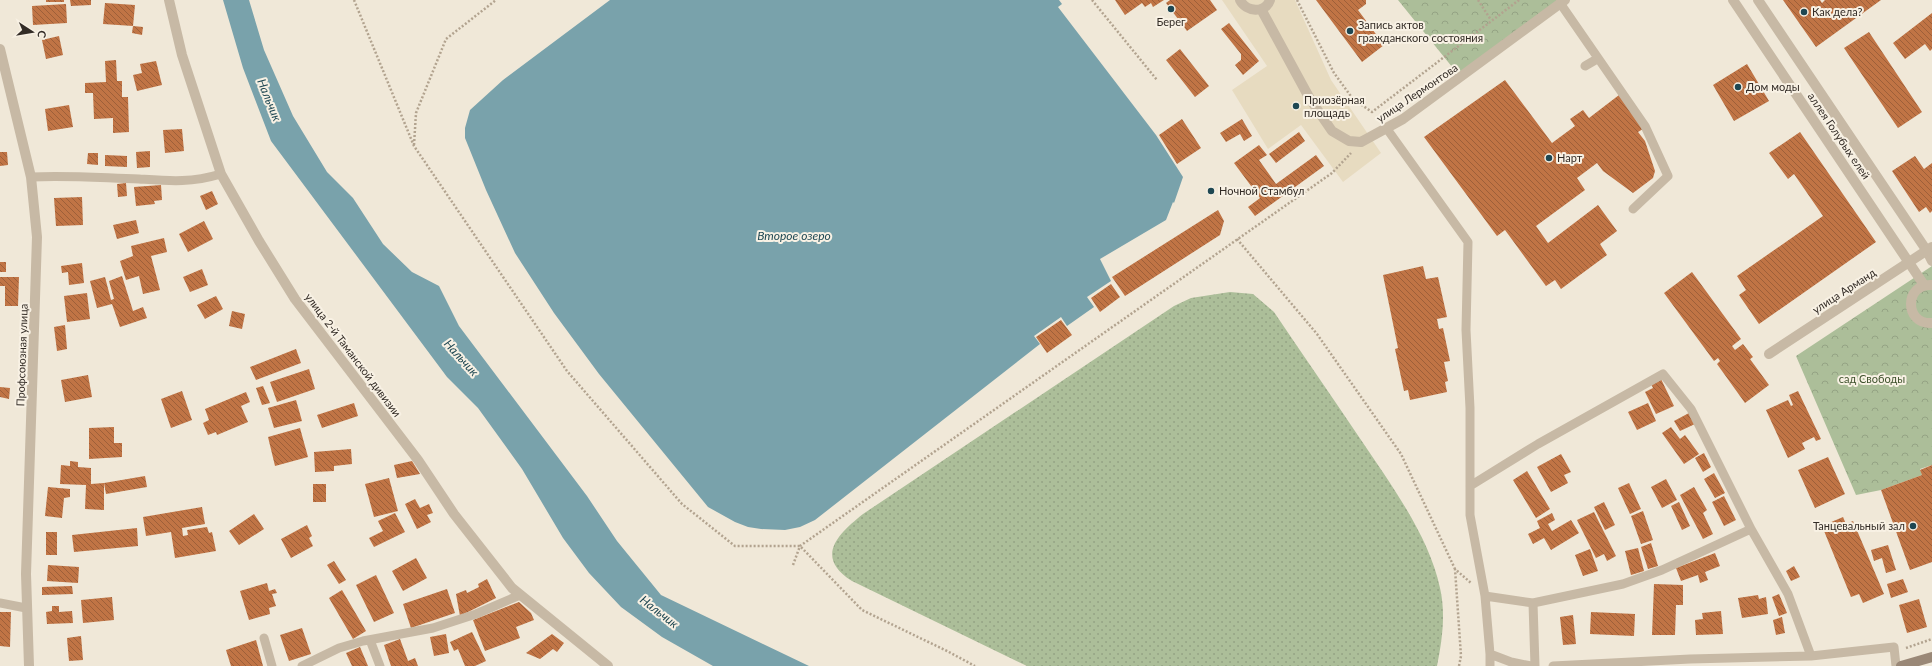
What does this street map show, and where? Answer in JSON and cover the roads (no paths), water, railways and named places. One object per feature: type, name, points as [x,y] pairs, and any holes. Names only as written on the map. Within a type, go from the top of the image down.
[{"type":"main road","points":[[1901,666],[1932,657]]},
{"type":"street","name":"улица 2-й Таманской дивизии","points":[[169,0],[182,55],[221,174],[259,241],[296,299],[418,460],[454,514],[512,588],[608,666]]},
{"type":"street","points":[[1240,0],[1242,5],[1251,10],[1261,9],[1269,4],[1270,0]]},
{"type":"street","name":"аллея Голубых елей","points":[[1733,0],[1910,262],[1928,285]]},
{"type":"street","name":"аллея Голубых елей","points":[[1758,0],[1930,249],[1932,261]]},
{"type":"street","name":"улица Лермонтова","points":[[1261,9],[1310,99],[1332,130],[1349,141],[1361,142],[1387,129],[1461,78],[1562,2]]},
{"type":"street","name":"Профсоюзная улица","points":[[0,49],[31,177],[36,214],[38,257],[26,568],[26,608],[29,666]]},
{"type":"street","name":"улица Арманд","points":[[1769,354],[1930,249]]},
{"type":"street","points":[[1928,285],[1914,292],[1911,298],[1911,310],[1918,320],[1924,323],[1932,323]]},
{"type":"lane","points":[[1562,2],[1597,59],[1645,126],[1668,176],[1633,209]]},
{"type":"lane","points":[[1585,66],[1597,59]]},
{"type":"lane","points":[[1387,129],[1468,242],[1466,330],[1470,408],[1470,515],[1484,596],[1490,666]]},
{"type":"lane","points":[[31,177],[76,176],[172,182],[190,181],[221,174]]},
{"type":"lane","points":[[1470,486],[1538,444],[1663,374],[1691,409],[1751,529],[1788,594],[1811,656]]},
{"type":"lane","points":[[1484,596],[1533,603],[1623,584],[1662,570],[1751,529]]},
{"type":"lane","points":[[302,666],[339,648],[370,640],[433,628],[476,614],[520,595]]},
{"type":"lane","points":[[0,603],[26,608]]},
{"type":"lane","points":[[1533,603],[1535,666]]},
{"type":"lane","points":[[264,638],[272,666]]},
{"type":"lane","points":[[370,640],[380,666]]},
{"type":"lane","points":[[1552,666],[1690,663],[1811,656],[1894,647],[1896,666]]},
{"type":"lane","points":[[1490,654],[1511,662],[1531,666]]},
{"type":"water","name":"Нальчик","points":[[223,0],[249,0],[264,50],[293,116],[327,172],[353,198],[383,244],[412,272],[439,286],[459,326],[587,496],[617,541],[661,595],[809,666],[713,666],[662,637],[621,607],[589,573],[563,538],[522,469],[478,408],[447,377],[271,141],[243,68]]},
{"type":"water","name":"Второе озеро","points":[[610,0],[1059,0],[1062,4],[1058,7],[1156,135],[1183,177],[1166,220],[1100,259],[1111,281],[1087,297],[1094,307],[1067,326],[1061,317],[1034,336],[1040,344],[815,520],[800,527],[785,530],[748,527],[735,522],[708,507],[599,374],[554,313],[515,253],[486,190],[465,138],[465,128],[470,110],[503,80]]},
{"type":"place","name":"Берег","points":[[1171,9]]},
{"type":"place","name":"Как дела?","points":[[1804,12]]},
{"type":"place","name":"Запись актов гражданского состояния","points":[[1350,31]]},
{"type":"place","name":"Дом моды","points":[[1738,87]]},
{"type":"place","name":"Приозёрная площадь","points":[[1296,106]]},
{"type":"place","name":"Нарт","points":[[1549,158]]},
{"type":"place","name":"Ночной Стамбул","points":[[1211,191]]},
{"type":"place","name":"Танцевальный зал","points":[[1913,526]]},
{"type":"park label","name":"сад Свободы","points":[[1872,379]]}]
